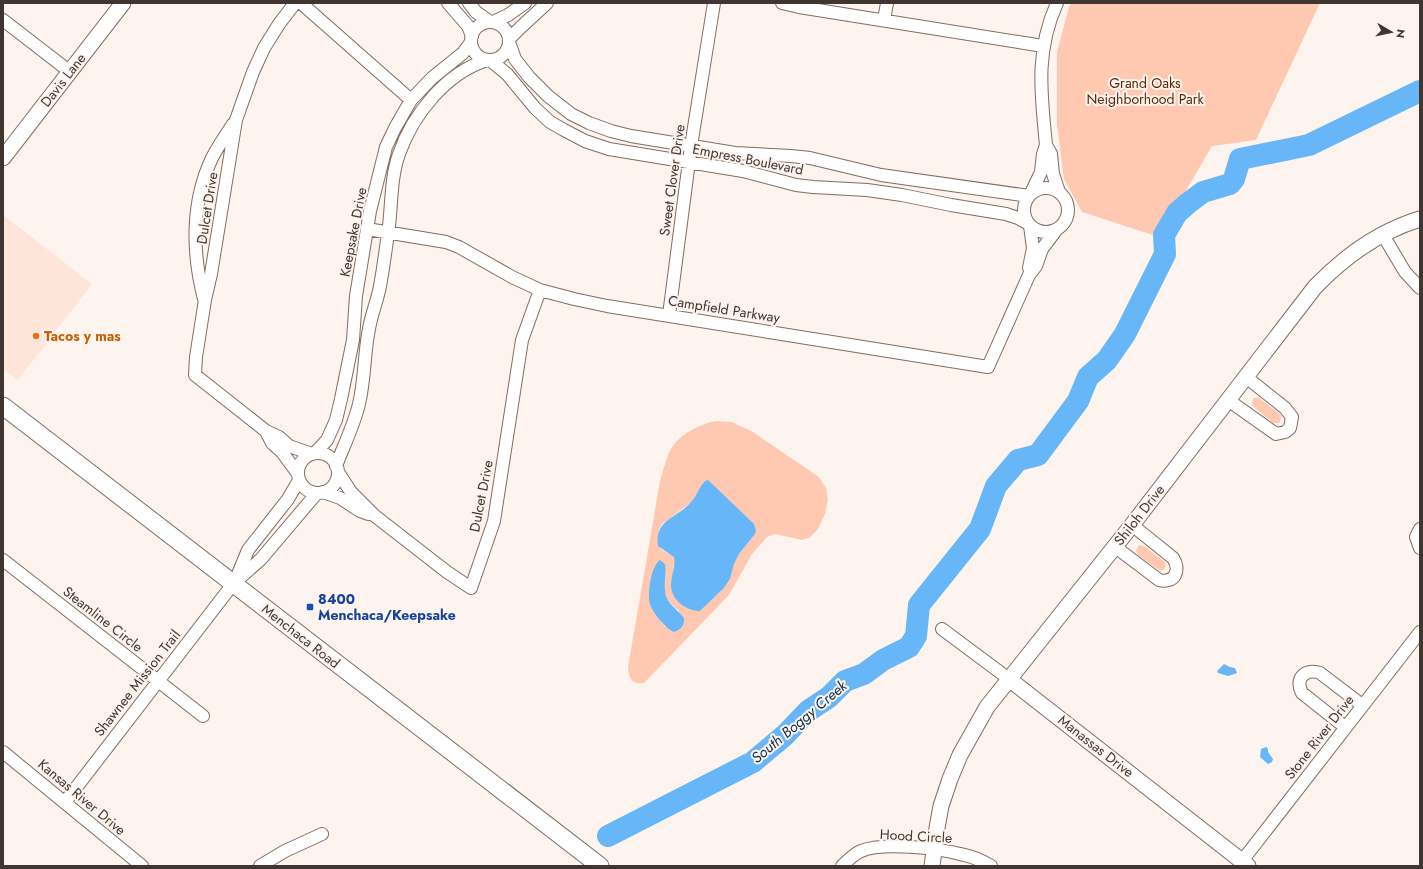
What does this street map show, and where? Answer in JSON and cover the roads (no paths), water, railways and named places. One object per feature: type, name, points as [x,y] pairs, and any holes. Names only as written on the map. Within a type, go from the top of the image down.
[{"type":"main road","name":"Menchaca Road","points":[[3,406],[600,866]]},
{"type":"street","name":"Davis Lane","points":[[3,158],[123,3]]},
{"type":"street","name":"Dulcet Drive","points":[[295,3],[279,24],[264,48],[249,82],[236,120],[211,274],[205,300],[196,357],[195,375],[266,431],[279,437],[289,446],[314,454]]},
{"type":"street","points":[[301,3],[411,100]]},
{"type":"street","points":[[448,3],[468,26],[473,48],[476,54],[489,60]]},
{"type":"street","points":[[469,3],[476,12],[492,22],[502,26],[506,30],[509,41]]},
{"type":"street","points":[[472,39],[474,30],[479,26],[508,15],[525,3]]},
{"type":"street","points":[[234,584],[261,560],[320,492],[334,485],[337,479],[337,469],[360,403],[369,329],[379,291],[388,232],[393,180],[399,154],[408,132],[423,108],[441,89],[474,64],[500,58],[505,54],[509,41],[521,27],[547,3]]},
{"type":"street","name":"Sweet Clover Drive","points":[[669,315],[691,146],[714,3]]},
{"type":"street","points":[[782,3],[1043,46]]},
{"type":"street","points":[[884,20],[887,3]]},
{"type":"street","points":[[1030,195],[1045,188],[1059,192],[1064,197],[1068,211],[1062,225],[1050,232],[1036,230],[1026,219],[1024,207],[1041,172],[1043,154],[1046,145],[1041,91],[1041,64],[1046,32],[1057,3]]},
{"type":"street","points":[[3,20],[69,71]]},
{"type":"street","name":"Keepsake Drive","points":[[314,454],[327,440],[336,420],[341,399],[353,340],[356,296],[367,228],[386,147],[411,100],[432,78],[463,52],[472,39]]},
{"type":"street","name":"Empress Boulevard","points":[[509,41],[515,59],[529,77],[552,100],[571,114],[589,123],[611,131],[631,136],[735,153],[810,158],[881,175],[1030,195]]},
{"type":"street","name":"Empress Boulevard","points":[[489,60],[507,74],[535,108],[550,122],[585,141],[609,149],[743,171],[796,185],[867,190],[902,195],[1006,214],[1018,218],[1030,225]]},
{"type":"street","name":"Dulcet Drive","points":[[205,300],[200,280],[195,237],[198,209],[203,182],[212,158],[236,120]]},
{"type":"street","points":[[1046,145],[1051,154],[1053,174],[1059,192]]},
{"type":"street","name":"Shiloh Drive","points":[[932,866],[941,806],[960,755],[987,707],[1132,525],[1315,288],[1328,274],[1363,247],[1400,226],[1420,219]]},
{"type":"street","name":"Campfield Parkway","points":[[1029,275],[1029,264],[1033,248],[1030,225]]},
{"type":"street","name":"Campfield Parkway","points":[[367,228],[446,242],[459,247],[499,270],[540,290],[592,303],[988,366],[1029,275],[1036,266],[1044,245],[1057,229]]},
{"type":"street","points":[[1382,235],[1405,272],[1420,288]]},
{"type":"street","name":"Dulcet Drive","points":[[337,469],[351,492],[375,516],[447,572],[471,588],[494,521],[522,340],[540,290]]},
{"type":"street","points":[[1228,400],[1276,434],[1285,432],[1290,428],[1292,417],[1286,408],[1246,377]]},
{"type":"street","name":"Dulcet Drive","points":[[266,431],[272,443],[282,452],[299,477]]},
{"type":"street","points":[[234,584],[248,550],[288,499],[299,477],[300,464],[304,459],[314,454],[322,454],[328,456],[337,469]]},
{"type":"street","points":[[299,477],[305,488],[311,491],[320,492]]},
{"type":"street","name":"Dulcet Drive","points":[[320,492],[346,502],[360,511],[375,516]]},
{"type":"street","points":[[1114,546],[1159,580],[1164,582],[1175,576],[1177,570],[1176,563],[1173,558],[1132,525]]},
{"type":"street","points":[[1420,529],[1416,537],[1420,548]]},
{"type":"street","name":"Steamline Circle","points":[[3,560],[203,716]]},
{"type":"street","name":"Shawnee Mission Trail","points":[[65,802],[234,584]]},
{"type":"street","name":"Manassas Drive","points":[[942,629],[1009,679],[1245,863]]},
{"type":"street","name":"Stone River Drive","points":[[1245,863],[1345,727],[1420,632]]},
{"type":"street","points":[[1345,727],[1302,693],[1299,685],[1304,674],[1309,671],[1320,673],[1362,705]]},
{"type":"street","name":"Kansas River Drive","points":[[3,752],[142,866]]},
{"type":"street","points":[[260,866],[322,834]]},
{"type":"street","name":"Hood Circle","points":[[842,866],[851,856],[862,851],[886,846],[934,850],[970,856],[991,866]]},
{"type":"water","points":[[708,480],[754,524],[756,531],[739,554],[734,564],[730,579],[724,588],[700,611],[695,611],[685,607],[677,601],[674,596],[671,586],[674,557],[658,546],[658,537],[663,524],[686,507],[693,500],[703,483]]},
{"type":"water","points":[[660,560],[665,564],[665,590],[667,598],[684,618],[682,627],[674,632],[660,620],[653,611],[649,599],[650,580],[654,568]]},
{"type":"water","points":[[1224,664],[1235,668],[1237,673],[1228,676],[1218,673],[1217,671]]},
{"type":"water","points":[[1266,747],[1273,759],[1272,762],[1268,764],[1260,757],[1261,749]]},
{"type":"waterway","name":"South Boggy Creek","points":[[608,836],[753,762],[785,735],[808,711],[829,697],[845,681],[864,674],[883,660],[909,647],[916,636],[919,605],[980,529],[996,486],[1018,460],[1038,455],[1078,401],[1088,377],[1107,360],[1125,334],[1165,254],[1164,235],[1177,213],[1203,192],[1230,184],[1234,179],[1240,159],[1309,145],[1420,91]]},
{"type":"place","name":"Tacos y mas","points":[[36,336]]},
{"type":"place","name":"8400 Menchaca/Keepsake","points":[[310,607]]},
{"type":"park label","name":"Grand Oaks Neighborhood Park","points":[[1145,92]]}]
